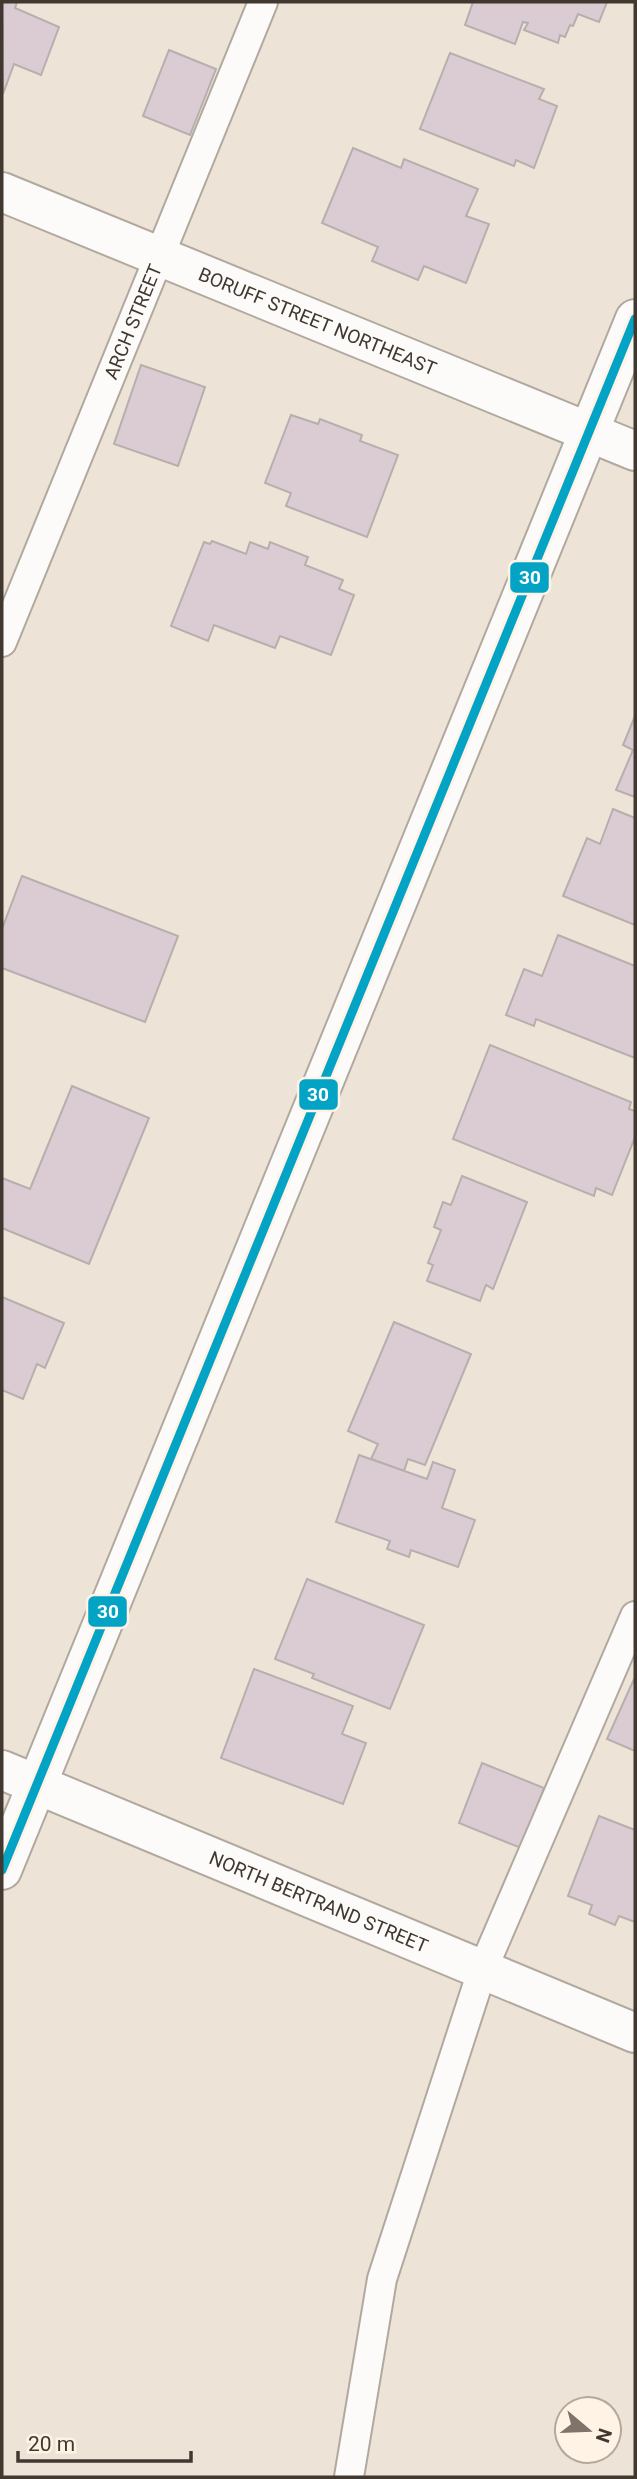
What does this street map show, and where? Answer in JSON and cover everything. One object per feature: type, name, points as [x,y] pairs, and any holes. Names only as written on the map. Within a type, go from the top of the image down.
[{"type":"street","name":"BORUFF STREET NORTHEAST","points":[[2,192],[635,451]]},
{"type":"street","points":[[2,1870],[18,1777],[635,319]]},
{"type":"street","name":"NORTH BERTRAND STREET","points":[[18,1777],[635,2032]]},
{"type":"lane","name":"ARCH STREET","points":[[2,642],[263,2]]},
{"type":"lane","points":[[349,2477],[382,2279],[482,1971],[635,1616]]},
{"type":"building","points":[[2,2],[17,2],[15,8],[59,27],[41,75],[14,64],[3,94]]},
{"type":"building","points":[[473,2],[607,2],[599,22],[578,14],[565,37],[560,35],[558,43],[524,30],[528,23],[523,22],[515,44],[465,25]]},
{"type":"building","points":[[169,50],[216,69],[190,135],[143,116]]},
{"type":"building","points":[[450,53],[544,89],[539,99],[557,106],[534,168],[516,160],[514,166],[420,129]]},
{"type":"building","points":[[353,148],[401,168],[404,159],[478,189],[466,216],[489,224],[466,283],[424,266],[418,280],[372,261],[378,247],[322,223]]},
{"type":"building","points":[[141,365],[205,387],[178,466],[114,444]]},
{"type":"building","points":[[291,415],[318,424],[320,419],[362,435],[360,441],[398,455],[367,537],[286,506],[291,493],[265,483]]},
{"type":"building","points":[[212,541],[246,554],[250,542],[268,549],[270,542],[308,557],[305,565],[343,580],[339,589],[354,595],[331,655],[280,636],[275,648],[214,625],[208,641],[171,626],[204,542],[210,544]]},
{"type":"building","points":[[635,716],[635,797],[616,790],[633,750],[623,745]]},
{"type":"building","points":[[613,809],[635,818],[635,925],[563,896],[587,838],[600,844]]},
{"type":"building","points":[[22,876],[178,936],[145,1022],[2,968],[2,929]]},
{"type":"building","points":[[558,935],[635,966],[635,1058],[536,1019],[534,1026],[506,1015],[524,969],[542,976]]},
{"type":"building","points":[[490,1045],[631,1102],[629,1109],[635,1111],[635,1137],[612,1195],[596,1188],[594,1196],[453,1139]]},
{"type":"building","points":[[72,1086],[149,1118],[89,1264],[2,1228],[2,1178],[30,1189]]},
{"type":"building","points":[[462,1176],[527,1202],[493,1289],[486,1285],[480,1301],[427,1281],[433,1265],[428,1263],[441,1230],[434,1227],[443,1202],[451,1205]]},
{"type":"building","points":[[2,1297],[64,1323],[45,1368],[37,1364],[23,1399],[2,1390]]},
{"type":"building","points":[[394,1322],[471,1354],[425,1465],[408,1459],[404,1471],[371,1459],[378,1444],[348,1431]]},
{"type":"building","points":[[359,1455],[427,1479],[433,1462],[455,1470],[442,1508],[475,1520],[458,1567],[411,1550],[409,1557],[387,1549],[390,1541],[336,1522]]},
{"type":"building","points":[[307,1579],[424,1625],[390,1709],[312,1678],[314,1674],[275,1659]]},
{"type":"building","points":[[254,1669],[353,1706],[342,1734],[366,1743],[343,1804],[221,1758]]},
{"type":"building","points":[[635,1680],[635,1751],[607,1739]]},
{"type":"building","points":[[482,1763],[544,1788],[521,1848],[459,1823]]},
{"type":"building","points":[[599,1816],[635,1830],[635,1922],[619,1916],[615,1925],[589,1914],[592,1905],[568,1896]]},
{"type":"transit line","name":"30","points":[[2,1870],[635,319]]}]
